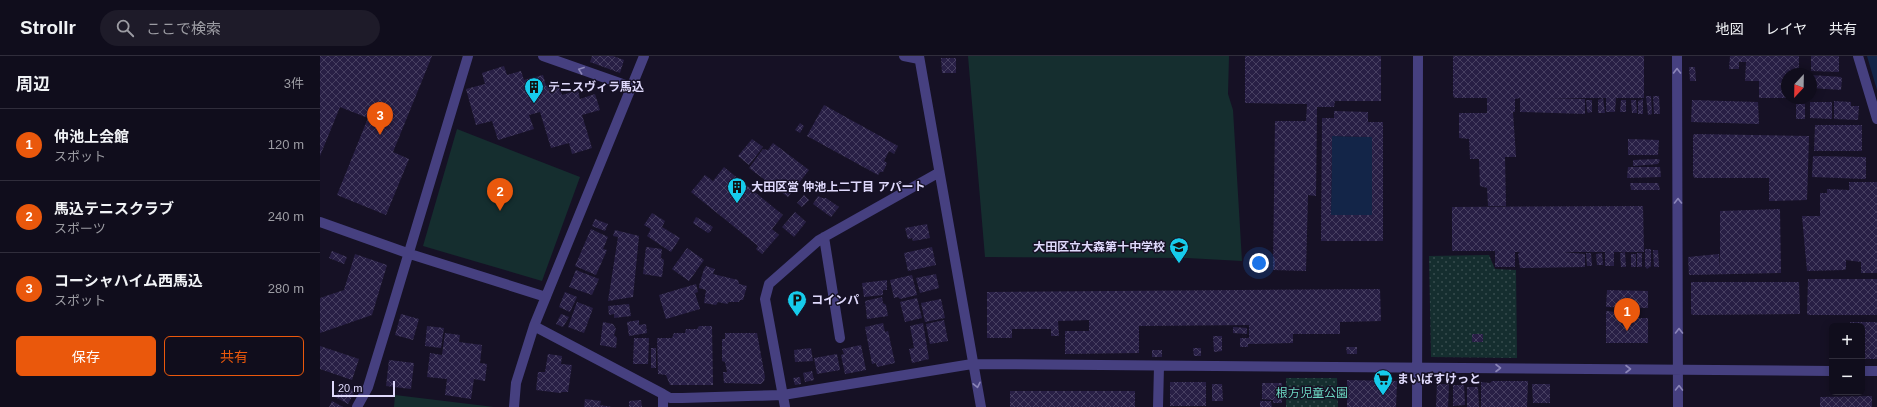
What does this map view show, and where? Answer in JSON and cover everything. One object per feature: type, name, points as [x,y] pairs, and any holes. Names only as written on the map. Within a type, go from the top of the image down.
[{"type":"street","points":[[357,407],[368,387],[410,254],[468,56]]},
{"type":"street","points":[[543,56],[631,87]]},
{"type":"street","points":[[514,407],[516,383],[534,326],[644,56]]},
{"type":"street","points":[[904,56],[919,57],[938,173],[981,407]]},
{"type":"street","points":[[1417,407],[1418,56]]},
{"type":"street","points":[[1677,56],[1678,407]]},
{"type":"street","points":[[1858,56],[1877,120]]},
{"type":"street","points":[[785,407],[765,299],[767,289],[770,284],[824,237],[938,173]]},
{"type":"street","points":[[320,222],[410,254],[546,297]]},
{"type":"street","points":[[824,237],[840,338]]},
{"type":"street","points":[[534,326],[670,398],[783,395],[972,364],[1829,371]]},
{"type":"street","points":[[1158,407],[1159,366]]},
{"type":"street","points":[[1865,371],[1877,371]]},
{"type":"street","points":[[663,394],[664,407]]},
{"type":"green space","points":[[968,56],[1229,56],[1228,94],[1233,110],[1242,261],[1187,258],[985,257]]},
{"type":"green space","points":[[457,129],[580,177],[542,281],[423,246]]},
{"type":"green space","points":[[1489,255],[1495,269],[1516,270],[1517,358],[1431,357],[1429,256]]},
{"type":"green space","name":"根方児童公園","points":[[1286,378],[1337,378],[1338,407],[1286,407]]},
{"type":"green space","points":[[395,395],[494,407],[394,407]]},
{"type":"water","points":[[1867,56],[1877,56],[1877,90]]},
{"type":"water","points":[[1332,136],[1372,137],[1372,215],[1331,215]]},
{"type":"building","points":[[320,56],[432,56],[393,152],[409,159],[386,215],[337,195],[368,118],[340,107],[320,156]]},
{"type":"building","points":[[592,56],[613,56],[624,60],[620,73],[590,62]]},
{"type":"building","points":[[1245,56],[1381,56],[1381,101],[1335,101],[1334,107],[1317,107],[1316,196],[1308,195],[1306,271],[1273,270],[1275,121],[1306,121],[1307,104],[1245,103]]},
{"type":"building","points":[[1453,56],[1644,56],[1644,98],[1616,98],[1615,112],[1606,112],[1606,98],[1548,98],[1585,99],[1585,114],[1520,112],[1520,98],[1515,99],[1515,112],[1513,112],[1516,157],[1505,157],[1506,206],[1488,206],[1487,188],[1480,186],[1479,159],[1470,159],[1469,139],[1459,138],[1459,113],[1487,113],[1487,98],[1455,98],[1453,96]]},
{"type":"building","points":[[1730,56],[1799,56],[1799,68],[1781,68],[1781,98],[1759,98],[1759,81],[1745,81],[1746,62],[1739,62],[1739,69],[1729,69]]},
{"type":"building","points":[[1811,56],[1839,56],[1839,72],[1817,71],[1817,68],[1811,68]]},
{"type":"building","points":[[941,58],[956,58],[956,73],[942,73]]},
{"type":"building","name":"テニスヴィラ馬込","points":[[504,66],[507,75],[521,71],[524,80],[543,75],[546,86],[558,82],[562,95],[578,90],[580,99],[595,94],[600,110],[582,115],[592,148],[572,154],[569,143],[551,148],[540,112],[529,115],[534,129],[498,140],[492,121],[476,125],[466,89],[485,84],[482,73]]},
{"type":"building","points":[[1689,67],[1695,67],[1696,81],[1690,81]]},
{"type":"building","points":[[1817,75],[1841,77],[1841,90],[1817,88]]},
{"type":"building","points":[[1646,96],[1651,96],[1652,114],[1648,115]]},
{"type":"building","points":[[1653,96],[1659,96],[1660,114],[1654,114]]},
{"type":"building","points":[[1603,98],[1605,113],[1598,113],[1598,100]]},
{"type":"building","points":[[1643,99],[1643,114],[1638,114],[1638,101]]},
{"type":"building","points":[[1586,100],[1592,100],[1592,112],[1588,113],[1587,111]]},
{"type":"building","points":[[1621,100],[1626,100],[1626,112],[1620,112]]},
{"type":"building","points":[[1631,100],[1636,100],[1637,113],[1632,113]]},
{"type":"building","points":[[1692,100],[1758,102],[1759,124],[1691,122]]},
{"type":"building","points":[[1834,101],[1851,102],[1851,106],[1859,106],[1858,120],[1834,119]]},
{"type":"building","points":[[1817,102],[1832,102],[1832,119],[1810,118],[1810,104],[1817,104]]},
{"type":"building","points":[[1796,104],[1805,104],[1805,119],[1796,119]]},
{"type":"building","points":[[824,105],[898,146],[894,154],[889,151],[884,161],[887,163],[883,172],[880,172],[878,175],[807,136]]},
{"type":"building","points":[[1334,111],[1368,112],[1368,122],[1383,122],[1383,241],[1321,241],[1322,118],[1334,118]],"holes":[[[1332,136],[1372,137],[1372,215],[1331,215]]]},
{"type":"building","points":[[800,123],[804,126],[800,133],[795,130]]},
{"type":"building","points":[[1815,125],[1862,125],[1862,151],[1814,151]]},
{"type":"building","points":[[1693,135],[1809,136],[1807,200],[1769,201],[1769,178],[1695,178],[1693,176]]},
{"type":"building","points":[[752,139],[763,147],[749,165],[738,156]]},
{"type":"building","points":[[1628,139],[1659,140],[1658,155],[1628,155]]},
{"type":"building","points":[[773,143],[809,170],[788,197],[749,168],[763,149],[768,150]]},
{"type":"building","points":[[1813,156],[1866,157],[1866,178],[1812,177]]},
{"type":"building","points":[[1633,160],[1660,160],[1658,164],[1633,166]]},
{"type":"building","name":"大田区営 仲池上二丁目 アパート","points":[[724,167],[783,215],[772,229],[779,235],[762,254],[756,249],[758,246],[691,192],[705,175],[713,181]]},
{"type":"building","points":[[1628,167],[1660,167],[1661,177],[1627,178]]},
{"type":"building","points":[[1849,182],[1877,182],[1877,273],[1861,273],[1861,262],[1846,260],[1846,269],[1844,270],[1807,271],[1802,216],[1820,216],[1820,193],[1827,193],[1827,189],[1849,190]]},
{"type":"building","points":[[1630,183],[1658,183],[1660,190],[1631,190]]},
{"type":"building","points":[[804,195],[809,200],[802,207],[797,203]]},
{"type":"building","points":[[818,196],[826,198],[839,207],[831,217],[813,204]]},
{"type":"building","points":[[1643,206],[1644,252],[1614,252],[1614,266],[1605,266],[1605,252],[1563,252],[1585,254],[1585,267],[1520,268],[1518,254],[1520,252],[1515,252],[1515,267],[1495,267],[1495,251],[1452,251],[1452,207]]},
{"type":"building","points":[[1780,209],[1781,273],[1689,275],[1688,257],[1719,254],[1720,268],[1720,211]]},
{"type":"building","points":[[795,212],[806,222],[794,237],[782,227]]},
{"type":"building","points":[[652,213],[665,221],[662,227],[680,238],[671,252],[647,236],[651,229],[644,225]]},
{"type":"building","points":[[696,217],[713,227],[710,232],[708,233],[693,223]]},
{"type":"building","points":[[595,219],[608,224],[605,231],[592,226]]},
{"type":"building","points":[[927,224],[930,238],[913,241],[912,238],[908,239],[905,228]]},
{"type":"building","points":[[591,229],[608,237],[603,249],[607,250],[596,275],[575,266]]},
{"type":"building","points":[[615,230],[639,236],[633,297],[608,301],[618,237],[613,236]]},
{"type":"building","points":[[646,247],[662,249],[661,258],[664,260],[662,277],[643,274]]},
{"type":"building","points":[[932,247],[936,265],[908,271],[904,253]]},
{"type":"building","points":[[687,248],[704,260],[689,281],[672,269]]},
{"type":"building","points":[[1645,249],[1651,249],[1651,266],[1647,269],[1645,266]]},
{"type":"building","points":[[1653,250],[1658,250],[1659,267],[1654,267]]},
{"type":"building","points":[[332,251],[347,257],[344,264],[329,258]]},
{"type":"building","points":[[1625,252],[1626,267],[1621,267],[1620,253]]},
{"type":"building","points":[[1586,253],[1591,253],[1592,266],[1587,266]]},
{"type":"building","points":[[1602,253],[1603,265],[1597,265],[1596,254]]},
{"type":"building","points":[[1637,253],[1642,253],[1642,267],[1637,267]]},
{"type":"building","points":[[355,254],[387,265],[372,315],[320,333],[320,298],[344,290]]},
{"type":"building","points":[[1631,254],[1636,254],[1636,267],[1631,267]]},
{"type":"building","points":[[706,266],[715,269],[713,274],[738,280],[739,284],[747,286],[743,300],[740,300],[739,302],[729,302],[727,304],[718,302],[716,305],[704,303],[706,290],[699,288],[699,286]]},
{"type":"building","points":[[576,270],[599,279],[592,295],[569,287]]},
{"type":"building","points":[[936,274],[939,288],[920,293],[916,278]]},
{"type":"building","points":[[912,275],[917,295],[900,299],[898,297],[894,298],[890,280]]},
{"type":"building","points":[[1808,279],[1877,279],[1877,315],[1807,314]]},
{"type":"building","points":[[887,280],[887,290],[883,290],[883,295],[864,297],[862,283]]},
{"type":"building","points":[[1691,282],[1799,282],[1800,314],[1693,315],[1691,314]]},
{"type":"building","points":[[696,284],[698,292],[695,293],[700,309],[666,319],[659,295]]},
{"type":"building","points":[[1380,289],[1381,321],[1340,322],[1340,334],[1293,334],[1293,343],[1248,344],[1248,347],[1240,347],[1240,338],[1249,338],[1249,325],[1139,326],[1139,353],[1065,354],[1065,331],[1089,331],[1089,320],[1058,321],[1059,336],[1051,336],[1051,329],[1012,329],[1012,338],[987,338],[987,292]]},
{"type":"building","points":[[1607,290],[1648,291],[1648,308],[1606,307]]},
{"type":"building","points":[[565,292],[577,297],[570,312],[559,307]]},
{"type":"building","points":[[882,297],[883,303],[886,305],[888,316],[867,319],[865,301]]},
{"type":"building","points":[[917,298],[922,318],[905,322],[900,302]]},
{"type":"building","points":[[941,299],[945,318],[925,322],[921,303]]},
{"type":"building","points":[[577,302],[593,308],[584,333],[568,327]]},
{"type":"building","points":[[629,304],[631,316],[614,318],[614,314],[609,315],[608,306]]},
{"type":"building","points":[[1606,311],[1616,312],[1616,318],[1648,318],[1648,343],[1606,343]]},
{"type":"building","points":[[401,314],[419,319],[413,340],[395,335]]},
{"type":"building","points":[[561,314],[569,317],[563,327],[556,324]]},
{"type":"building","points":[[639,320],[639,325],[646,324],[647,333],[629,336],[627,322]]},
{"type":"building","points":[[944,320],[948,341],[930,344],[926,324]]},
{"type":"building","points":[[603,322],[613,324],[616,329],[614,335],[617,338],[616,348],[600,345]]},
{"type":"building","points":[[1877,322],[1877,359],[1865,359],[1865,323],[1850,323]]},
{"type":"building","points":[[883,323],[885,332],[888,331],[895,363],[877,367],[876,363],[872,364],[865,327]]},
{"type":"building","points":[[923,323],[929,359],[912,363],[909,349],[914,348],[910,326]]},
{"type":"building","points":[[427,326],[444,328],[441,348],[425,346]]},
{"type":"building","points":[[699,326],[712,326],[713,385],[670,385],[666,375],[658,374],[657,338],[672,338],[674,333],[685,333],[686,329],[697,329]]},
{"type":"building","points":[[1233,327],[1247,328],[1247,334],[1233,333]]},
{"type":"building","points":[[445,333],[460,335],[459,342],[482,345],[480,363],[487,364],[485,381],[474,379],[471,399],[445,395],[447,379],[427,377],[430,353],[442,355]]},
{"type":"building","points":[[725,333],[757,333],[765,377],[761,384],[724,383],[723,372],[727,372],[725,362],[722,361],[722,339],[725,339]]},
{"type":"building","points":[[1472,334],[1483,334],[1483,342],[1472,342]]},
{"type":"building","points":[[1213,336],[1222,336],[1222,351],[1214,352]]},
{"type":"building","points":[[634,338],[649,338],[648,364],[633,364]]},
{"type":"building","points":[[861,345],[866,370],[845,374],[841,355],[844,354],[842,349]]},
{"type":"building","points":[[320,346],[359,359],[352,380],[320,369]]},
{"type":"building","points":[[1346,347],[1357,347],[1357,354],[1347,354]]},
{"type":"building","points":[[651,348],[656,348],[656,368],[651,368]]},
{"type":"building","points":[[811,348],[813,361],[795,362],[794,350]]},
{"type":"building","points":[[1193,348],[1201,348],[1201,356],[1194,356]]},
{"type":"building","points":[[1152,350],[1162,350],[1162,357],[1152,357]]},
{"type":"building","points":[[548,354],[562,356],[561,364],[572,365],[568,392],[560,393],[536,390],[538,372],[545,372]]},
{"type":"building","points":[[837,354],[840,370],[817,374],[814,358]]},
{"type":"building","points":[[389,360],[414,363],[411,389],[386,386]]},
{"type":"building","points":[[812,371],[814,380],[805,382],[803,373]]},
{"type":"building","points":[[800,377],[801,384],[795,385],[793,378]]},
{"type":"building","points":[[1347,380],[1397,381],[1396,407],[1347,407]]},
{"type":"building","points":[[1492,381],[1528,381],[1527,407],[1481,407],[1481,382],[1490,383]]},
{"type":"building","points":[[1170,382],[1206,382],[1206,406],[1170,406]]},
{"type":"building","points":[[343,383],[355,391],[348,404],[335,397]]},
{"type":"building","points":[[1262,383],[1282,383],[1282,403],[1273,403],[1273,400],[1262,399]]},
{"type":"building","points":[[1212,384],[1222,384],[1223,401],[1212,401]]},
{"type":"building","points":[[1437,384],[1449,384],[1448,407],[1436,407]]},
{"type":"building","points":[[1532,384],[1550,384],[1550,403],[1533,403]]},
{"type":"building","points":[[1453,385],[1464,385],[1465,405],[1453,406]]},
{"type":"building","points":[[1467,387],[1478,387],[1479,407],[1467,407]]},
{"type":"building","points":[[1010,391],[1135,391],[1135,407],[1010,407]]},
{"type":"building","points":[[1872,396],[1872,407],[1820,407],[1820,397]]},
{"type":"building","points":[[585,399],[601,401],[600,405],[612,407],[584,407]]},
{"type":"building","points":[[641,400],[642,407],[629,407],[629,401]]},
{"type":"building","points":[[332,401],[343,407],[329,407]]},
{"type":"building","points":[[1260,401],[1271,401],[1272,407],[1260,407]]},
{"type":"place","name":"テニスヴィラ馬込","points":[[534,104]]},
{"type":"place","name":"コーシャハイム西馬込","points":[[380,135]]},
{"type":"place","name":"大田区営 仲池上二丁目 アパート","points":[[737,204]]},
{"type":"place","name":"馬込テニスクラブ","points":[[500,211]]},
{"type":"place","name":"大田区立大森第十中学校","points":[[1179,264]]},
{"type":"place","name":"コインパ","points":[[797,317]]},
{"type":"place","name":"仲池上会館","points":[[1627,331]]},
{"type":"place","name":"まいばすけっと","points":[[1383,396]]}]
